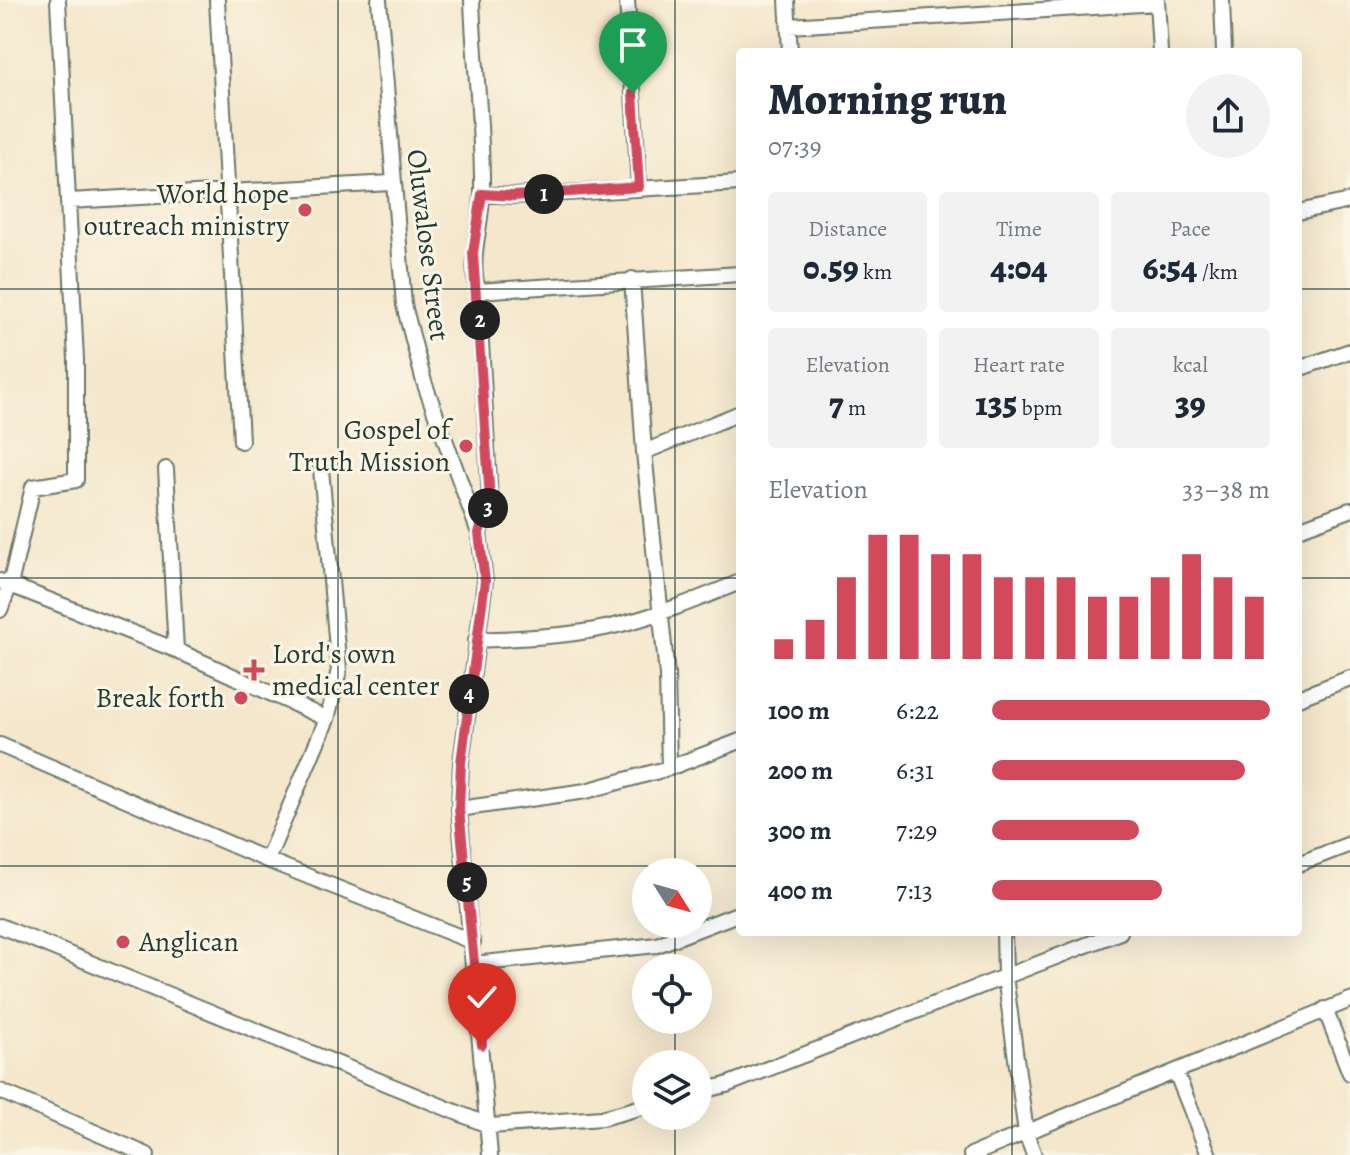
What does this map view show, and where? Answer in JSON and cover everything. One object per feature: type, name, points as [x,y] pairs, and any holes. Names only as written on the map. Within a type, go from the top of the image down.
[{"type":"street","points":[[0,610],[33,487],[76,480],[76,360],[58,0]]},
{"type":"street","points":[[217,0],[241,441]]},
{"type":"street","name":"Oluwalose Street","points":[[379,0],[391,183],[404,305],[412,343],[479,533],[485,581],[461,763],[459,809],[490,1126],[490,1155]]},
{"type":"street","points":[[472,0],[482,194],[473,253],[490,500],[479,533]]},
{"type":"street","points":[[627,0],[639,187]]},
{"type":"street","points":[[787,0],[790,48]]},
{"type":"street","points":[[1222,0],[1224,48]]},
{"type":"street","points":[[789,26],[1157,1],[1160,48]]},
{"type":"street","points":[[69,201],[391,183]]},
{"type":"street","points":[[482,194],[513,196],[736,183]]},
{"type":"street","points":[[1302,211],[1350,201]]},
{"type":"street","points":[[478,291],[736,274]]},
{"type":"street","points":[[632,279],[658,614],[667,675],[669,768]]},
{"type":"street","points":[[1302,368],[1350,351]]},
{"type":"street","points":[[644,452],[736,415]]},
{"type":"street","points":[[166,469],[176,650]]},
{"type":"street","points":[[267,860],[327,719],[339,670],[321,469]]},
{"type":"street","points":[[1302,528],[1350,510]]},
{"type":"street","points":[[5,583],[176,650],[327,719]]},
{"type":"street","points":[[476,640],[555,636],[658,614],[736,584]]},
{"type":"street","points":[[1302,696],[1350,678]]},
{"type":"street","points":[[459,809],[586,791],[669,768],[736,743]]},
{"type":"street","points":[[0,745],[267,860],[473,942]]},
{"type":"street","points":[[1302,862],[1350,844]]},
{"type":"street","points":[[474,964],[657,945],[736,915]]},
{"type":"street","points":[[0,926],[490,1126],[602,1118],[632,1110]]},
{"type":"street","points":[[1004,936],[1005,976],[1026,1133],[1034,1155]]},
{"type":"street","points":[[712,1088],[1110,936]]},
{"type":"street","points":[[971,1155],[1350,1000]]},
{"type":"street","points":[[1325,1009],[1350,1073]]},
{"type":"street","points":[[1176,1072],[1209,1155]]},
{"type":"street","points":[[0,1091],[147,1155]]},
{"type":"place","name":"World hope outreach ministry","points":[[305,210]]},
{"type":"place","name":"Gospel of Truth Mission","points":[[466,446]]},
{"type":"place","name":"Lord's own medical center","points":[[254,670]]},
{"type":"place","name":"Break forth","points":[[241,698]]},
{"type":"place","name":"Anglican","points":[[123,942]]},
{"type":"route","points":[[482,1045],[459,809],[461,763],[485,581],[479,533],[490,500],[473,253],[482,194],[513,196],[639,187],[633,93]]}]
